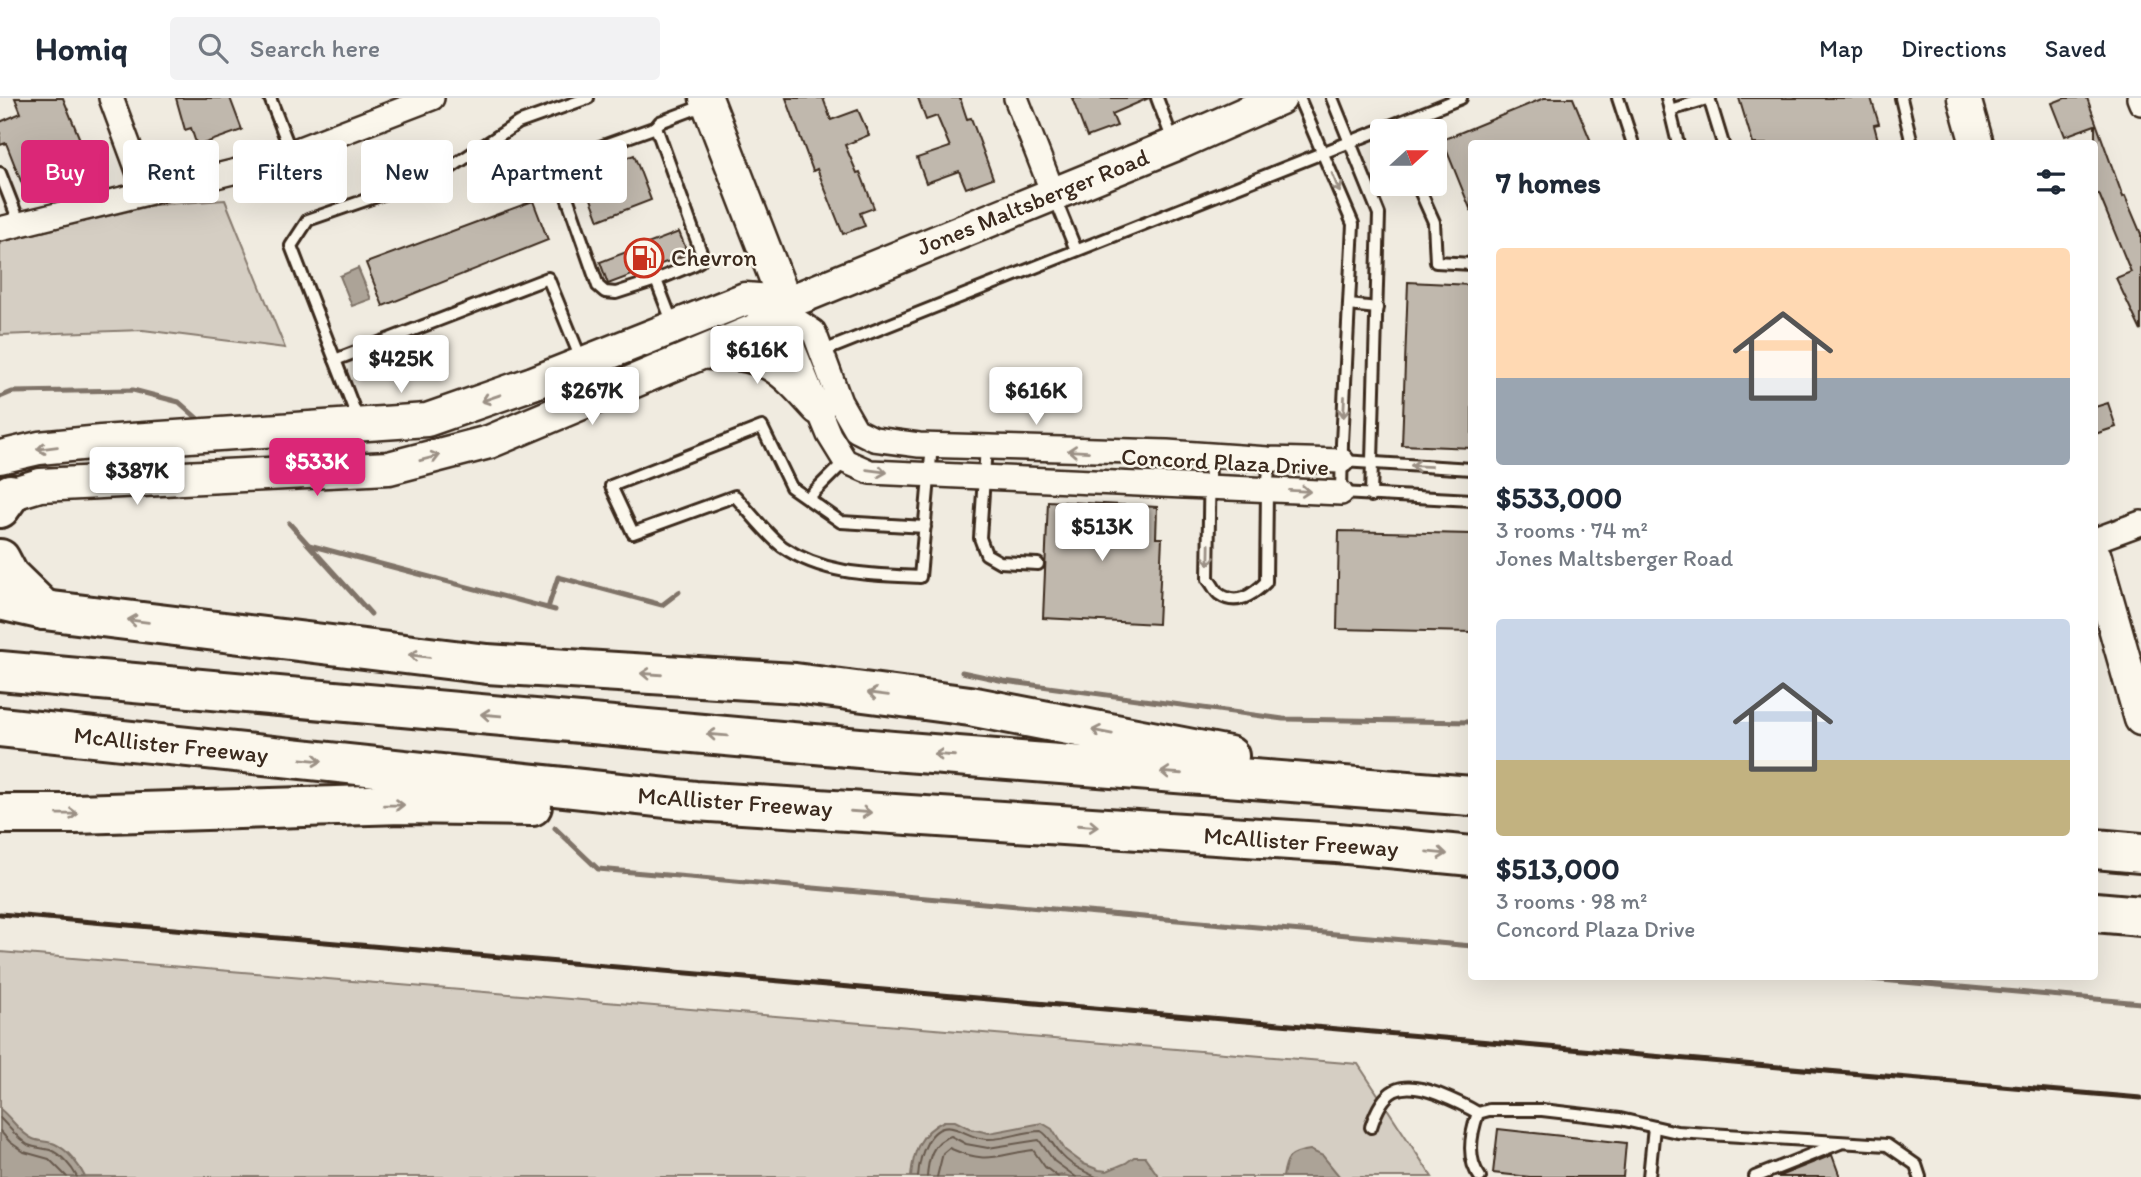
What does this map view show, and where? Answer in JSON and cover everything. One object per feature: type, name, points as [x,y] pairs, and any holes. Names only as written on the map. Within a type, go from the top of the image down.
[{"type":"highway","points":[[0,559],[9,576],[44,610]]},
{"type":"highway","points":[[0,600],[44,610],[487,664],[795,683],[970,706],[1410,792]]},
{"type":"highway","points":[[0,671],[892,751],[1468,796]]},
{"type":"highway","name":"McAllister Freeway","points":[[0,727],[695,801],[1337,843],[1468,856]]},
{"type":"highway","points":[[0,814],[402,804],[558,806],[695,801]]},
{"type":"highway","points":[[2098,849],[2141,853]]},
{"type":"highway","points":[[2098,912],[2138,916]]},
{"type":"main road","name":"Jones Maltsberger Road","points":[[3,500],[40,485],[389,468],[489,442],[756,330],[787,309],[1280,98]]},
{"type":"main road","points":[[1964,98],[1976,140]]},
{"type":"main road","points":[[707,101],[787,309]]},
{"type":"main road","name":"Jones Maltsberger Road","points":[[0,457],[39,448],[101,442],[427,420],[533,383],[745,299],[787,309]]},
{"type":"main road","points":[[698,354],[733,352],[762,359],[792,379],[818,408]]},
{"type":"main road","points":[[360,425],[364,470]]},
{"type":"main road","points":[[2098,566],[2137,687],[2141,719]]},
{"type":"street","points":[[111,98],[127,140]]},
{"type":"street","points":[[1016,98],[1053,193]]},
{"type":"street","points":[[321,140],[417,101]]},
{"type":"street","points":[[10,226],[123,198]]},
{"type":"street","points":[[787,309],[789,338],[828,436],[845,461]]},
{"type":"street","name":"Concord Plaza Drive","points":[[787,309],[814,332],[840,402],[856,430],[874,439],[932,445],[1342,461]]},
{"type":"street","name":"Concord Plaza Drive","points":[[845,461],[870,472],[1341,493]]},
{"type":"street","points":[[2098,539],[2141,523]]},
{"type":"lane","points":[[270,98],[286,140]]},
{"type":"lane","points":[[360,425],[291,246],[308,220],[441,174],[518,123],[588,98]]},
{"type":"lane","points":[[1157,98],[1174,145]]},
{"type":"lane","points":[[1299,98],[1353,224],[1341,493],[1468,500]]},
{"type":"lane","points":[[1332,98],[1379,214],[1371,496]]},
{"type":"lane","points":[[1413,119],[1461,98]]},
{"type":"lane","points":[[1618,98],[1632,140]]},
{"type":"lane","points":[[1667,98],[1677,140]]},
{"type":"lane","points":[[1670,110],[1710,98],[1722,140]]},
{"type":"lane","points":[[1901,98],[1911,140]]},
{"type":"lane","points":[[656,127],[702,255],[700,261],[695,264],[656,280],[615,293],[605,292],[598,286],[559,174],[559,164],[566,159],[656,127],[660,122],[707,101]]},
{"type":"lane","points":[[821,352],[1370,136]]},
{"type":"lane","points":[[0,173],[10,226]]},
{"type":"lane","points":[[1053,193],[1076,250]]},
{"type":"lane","points":[[1422,196],[1434,222],[1436,262],[1468,264]]},
{"type":"lane","points":[[335,360],[548,278],[582,364]]},
{"type":"lane","points":[[656,280],[674,327]]},
{"type":"lane","points":[[1349,305],[1377,308]]},
{"type":"lane","points":[[925,527],[841,522],[791,487],[762,427],[611,486],[634,533],[734,496],[782,546],[819,565],[862,574],[920,577],[931,475],[932,445]]},
{"type":"lane","points":[[986,446],[980,538],[986,554],[1000,562],[1038,564]]},
{"type":"lane","points":[[1210,455],[1208,579],[1220,594],[1234,599],[1251,597],[1266,582],[1270,459]]},
{"type":"lane","points":[[808,498],[845,461]]},
{"type":"lane","points":[[1342,461],[1468,468]]},
{"type":"lane","points":[[1371,1127],[1385,1098],[1400,1088],[1410,1086],[1459,1101],[1478,1113],[1489,1110],[1542,1110],[1620,1119],[1676,1132],[1887,1145],[1916,1165],[1920,1177]]},
{"type":"lane","points":[[1478,1113],[1472,1131],[1471,1147],[1474,1165],[1480,1177]]},
{"type":"lane","points":[[1649,1177],[1654,1127]]},
{"type":"lane","points":[[1755,1177],[1843,1142]]},
{"type":"shaded area","points":[[219,200],[225,200],[285,348],[143,330],[0,335],[0,242],[154,205],[219,203]]},
{"type":"shaded area","points":[[0,952],[1358,1064],[1432,1177],[0,1177]]},
{"type":"water","points":[[358,268],[371,299],[352,306],[340,276]]},
{"type":"water","points":[[0,1109],[28,1136],[55,1144],[64,1150],[85,1177],[0,1177]]},
{"type":"water","points":[[944,1121],[955,1121],[971,1129],[989,1133],[1042,1123],[1052,1129],[1065,1150],[1084,1164],[1107,1171],[1134,1157],[1145,1157],[1159,1177],[911,1177],[919,1144],[929,1131]]},
{"type":"water","points":[[1310,1150],[1323,1156],[1340,1177],[1283,1177],[1290,1157]]},
{"type":"building","points":[[15,98],[63,98],[80,140],[21,140],[21,181],[6,143],[0,145],[0,122],[21,113]]},
{"type":"building","points":[[176,98],[230,98],[242,130],[214,140],[195,140],[191,128],[185,130]]},
{"type":"building","points":[[786,98],[823,98],[831,120],[858,110],[869,135],[845,145],[857,173],[860,172],[874,208],[860,213],[865,226],[843,234],[817,169],[813,171]]},
{"type":"building","points":[[918,98],[960,98],[967,119],[971,118],[993,178],[966,188],[959,171],[926,183],[917,158],[950,147],[937,116],[926,120]]},
{"type":"building","points":[[1072,98],[1149,98],[1112,114],[1117,126],[1087,137]]},
{"type":"building","points":[[1544,98],[1573,98],[1590,140],[1468,140],[1468,204],[1447,151],[1447,138]]},
{"type":"building","points":[[1739,98],[1871,98],[1879,124],[1874,125],[1878,140],[1752,140]]},
{"type":"building","points":[[2065,98],[2087,98],[2123,197],[2125,196],[2141,234],[2141,331],[2116,278],[2131,272],[2098,194],[2098,140],[2095,140],[2095,125],[2065,136],[2052,103]]},
{"type":"building","points":[[634,155],[651,200],[599,220],[593,203],[627,203],[627,158]]},
{"type":"building","points":[[528,203],[534,203],[548,240],[383,306],[366,263]]},
{"type":"building","name":"Chevron","points":[[679,232],[688,254],[608,284],[600,262]]},
{"type":"building","points":[[1408,282],[1468,285],[1468,448],[1402,445]]},
{"type":"building","points":[[2108,403],[2116,427],[2098,433],[2098,406]]},
{"type":"building","points":[[1048,501],[1157,507],[1156,538],[1162,538],[1158,624],[1043,618]]},
{"type":"building","points":[[1339,531],[1468,534],[1468,632],[1337,629]]},
{"type":"building","points":[[1498,1129],[1626,1143],[1623,1177],[1530,1177],[1493,1173]]},
{"type":"building","points":[[1832,1155],[1840,1177],[1777,1177]]},
{"type":"waterway","points":[[0,397],[12,392],[133,390],[179,402],[197,418]]},
{"type":"waterway","points":[[289,523],[371,614]]},
{"type":"waterway","points":[[309,545],[555,610]]},
{"type":"waterway","points":[[548,608],[558,577],[662,605],[679,592]]},
{"type":"waterway","points":[[962,672],[1004,681],[1283,719],[1468,722]]},
{"type":"waterway","points":[[555,828],[598,869],[1468,946]]},
{"type":"waterway","points":[[1881,980],[2141,1003]]},
{"type":"railway","points":[[0,914],[2141,1098]]},
{"type":"place","name":"Chevron","points":[[644,258]]}]
